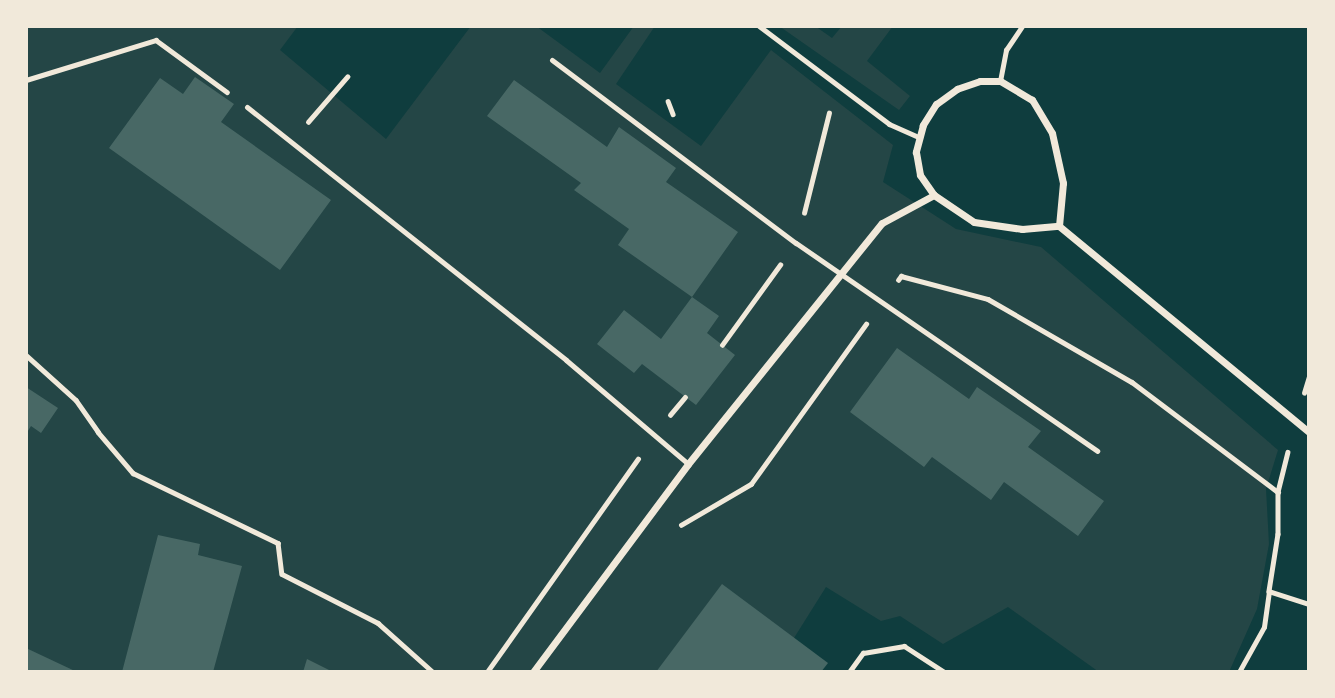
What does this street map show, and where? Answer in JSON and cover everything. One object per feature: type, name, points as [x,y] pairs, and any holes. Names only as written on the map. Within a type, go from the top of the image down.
[{"type":"street","points":[[1059,226],[1063,183],[1052,133],[1032,100],[1000,81],[979,81],[957,89],[936,104],[923,125],[916,152],[920,175],[934,195],[974,222],[1022,229],[1059,226],[1309,432]]},
{"type":"street","points":[[533,672],[688,464],[882,223],[934,195]]},
{"type":"lane","points":[[759,26],[889,124],[920,138]]},
{"type":"lane","points":[[1000,81],[1006,50],[1022,26]]},
{"type":"lane","points":[[552,60],[840,273],[1097,451]]},
{"type":"lane","points":[[247,107],[566,360],[688,464]]},
{"type":"lane","points":[[849,672],[863,653],[904,646],[944,672]]},
{"type":"path","points":[[26,80],[156,40],[247,107]]},
{"type":"path","points":[[291,142],[347,78]]},
{"type":"path","points":[[671,531],[751,484],[901,276],[988,299],[1132,382],[1278,492]]},
{"type":"path","points":[[26,355],[76,400],[97,432],[133,472],[278,543],[282,575],[378,623],[433,672]]},
{"type":"path","points":[[1239,672],[1264,627],[1278,534],[1278,492],[1309,377]]},
{"type":"path","points":[[487,672],[654,436],[685,397]]},
{"type":"path","points":[[1269,591],[1309,604]]},
{"type":"shaded area","points":[[26,26],[298,26],[280,50],[386,139],[471,26],[536,26],[600,73],[634,26],[655,26],[616,84],[701,146],[771,50],[893,145],[883,182],[956,229],[1041,247],[1278,450],[1266,489],[1269,544],[1257,609],[1229,672],[1099,672],[1008,607],[943,644],[900,616],[881,621],[826,587],[794,638],[656,672],[26,672]]},
{"type":"shaded area","points":[[779,26],[815,26],[832,38],[842,26],[893,26],[867,61],[910,96],[899,110]]},
{"type":"building","points":[[195,77],[234,104],[221,122],[331,200],[280,270],[109,148],[160,78],[183,94]]},
{"type":"building","points":[[514,80],[607,147],[619,127],[676,168],[666,182],[738,232],[692,297],[618,245],[629,229],[574,190],[581,183],[487,116]]},
{"type":"building","points":[[692,297],[719,316],[707,333],[735,355],[696,405],[642,364],[634,373],[597,344],[624,310],[661,339]]},
{"type":"building","points":[[897,348],[969,399],[977,387],[1041,431],[1028,447],[1104,501],[1078,536],[1004,482],[991,500],[932,457],[924,467],[850,412]]},
{"type":"building","points":[[26,387],[58,408],[41,433],[31,426],[26,434]]},
{"type":"building","points":[[158,535],[200,544],[198,555],[242,566],[213,672],[122,672]]},
{"type":"building","points":[[722,584],[828,663],[821,672],[656,672]]},
{"type":"building","points":[[26,648],[77,672],[26,672]]},
{"type":"building","points":[[307,659],[333,672],[303,672]]}]
